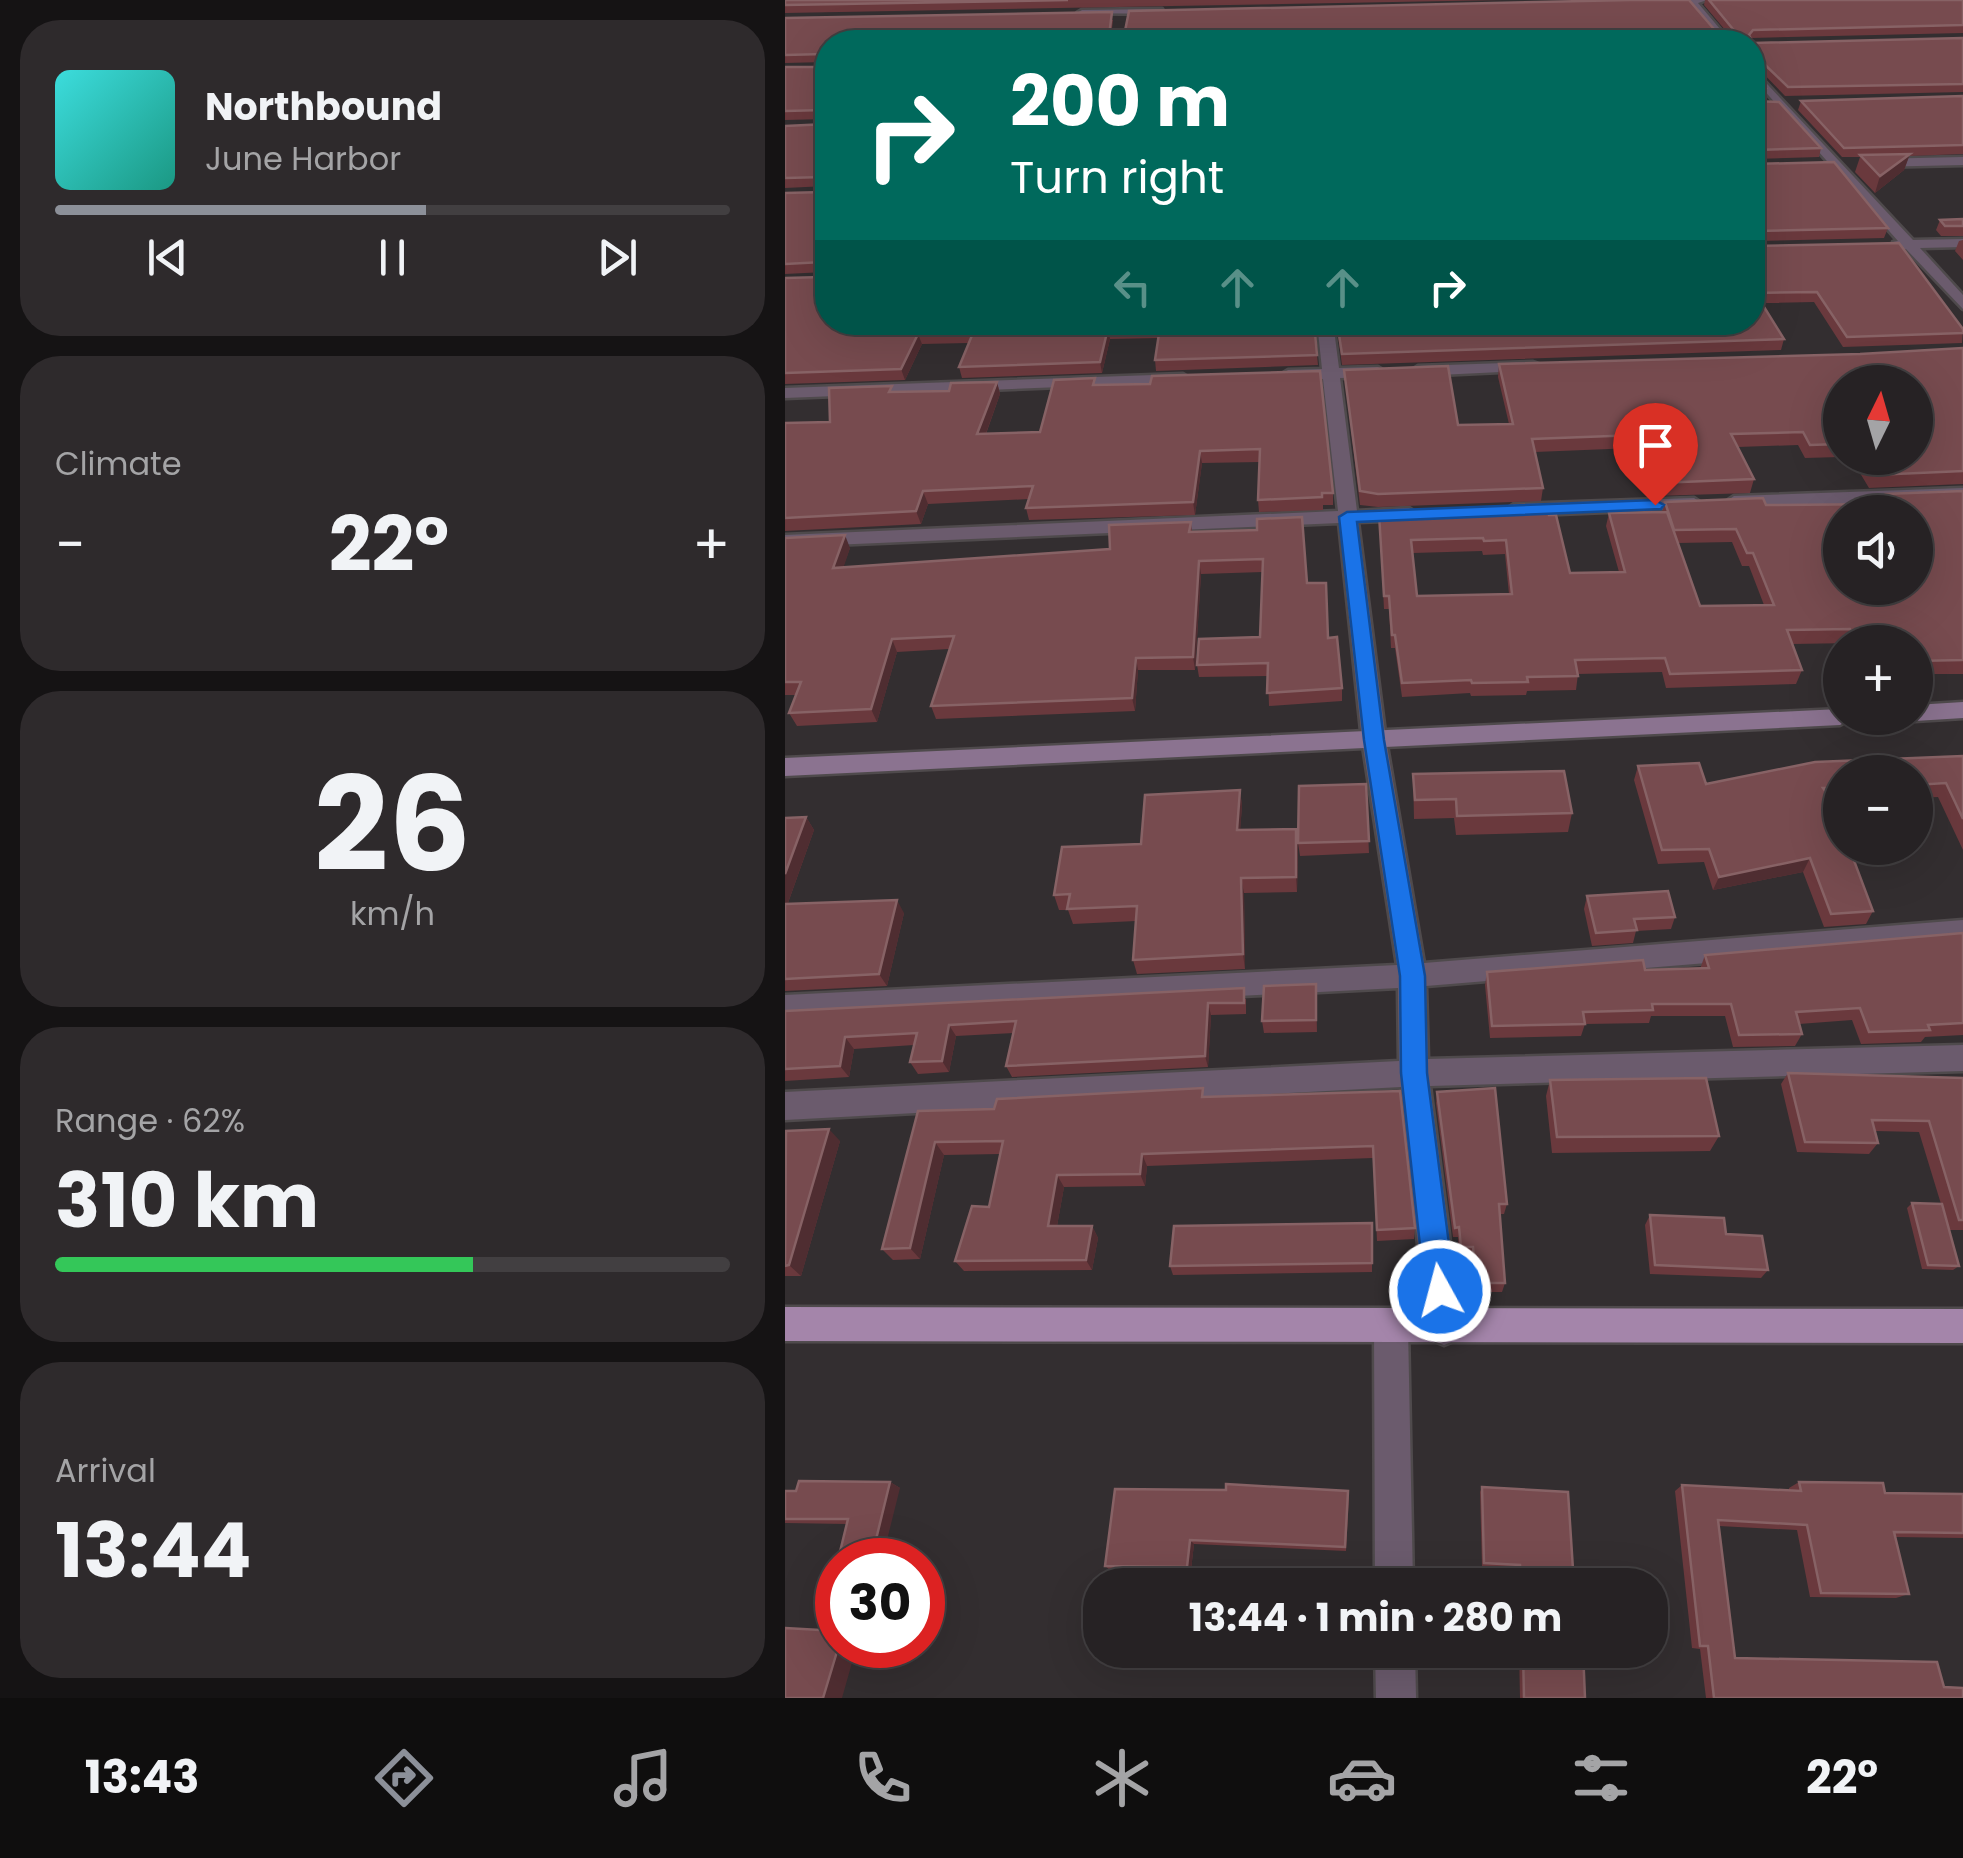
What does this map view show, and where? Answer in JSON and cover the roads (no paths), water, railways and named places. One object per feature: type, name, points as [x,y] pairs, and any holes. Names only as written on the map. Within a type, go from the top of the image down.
[{"type":"main road","points":[[785,1324],[1963,1326]]},
{"type":"street","points":[[1690,0],[1716,30]]},
{"type":"street","points":[[1651,1],[1701,0]]},
{"type":"street","points":[[1063,14],[1182,11]]},
{"type":"street","points":[[1121,28],[1123,12]]},
{"type":"street","points":[[1765,90],[1963,304]]},
{"type":"street","points":[[1774,103],[1799,102]]},
{"type":"street","points":[[1819,165],[1963,160]]},
{"type":"street","points":[[1889,245],[1963,243]]},
{"type":"street","points":[[1326,335],[1374,740],[1412,976],[1414,1073],[1444,1328]]},
{"type":"street","points":[[1272,376],[1548,366]]},
{"type":"street","points":[[785,393],[1194,378]]},
{"type":"street","points":[[1487,512],[1963,494]]},
{"type":"street","points":[[785,541],[1427,514]]},
{"type":"street","points":[[1933,712],[1963,710]]},
{"type":"street","points":[[785,767],[1823,717]]},
{"type":"street","points":[[785,1007],[1412,976],[1963,931]]},
{"type":"street","points":[[785,1106],[1414,1073],[1963,1058]]},
{"type":"street","points":[[1391,1327],[1394,1568]]},
{"type":"street","points":[[1395,1668],[1395,1698]]}]
